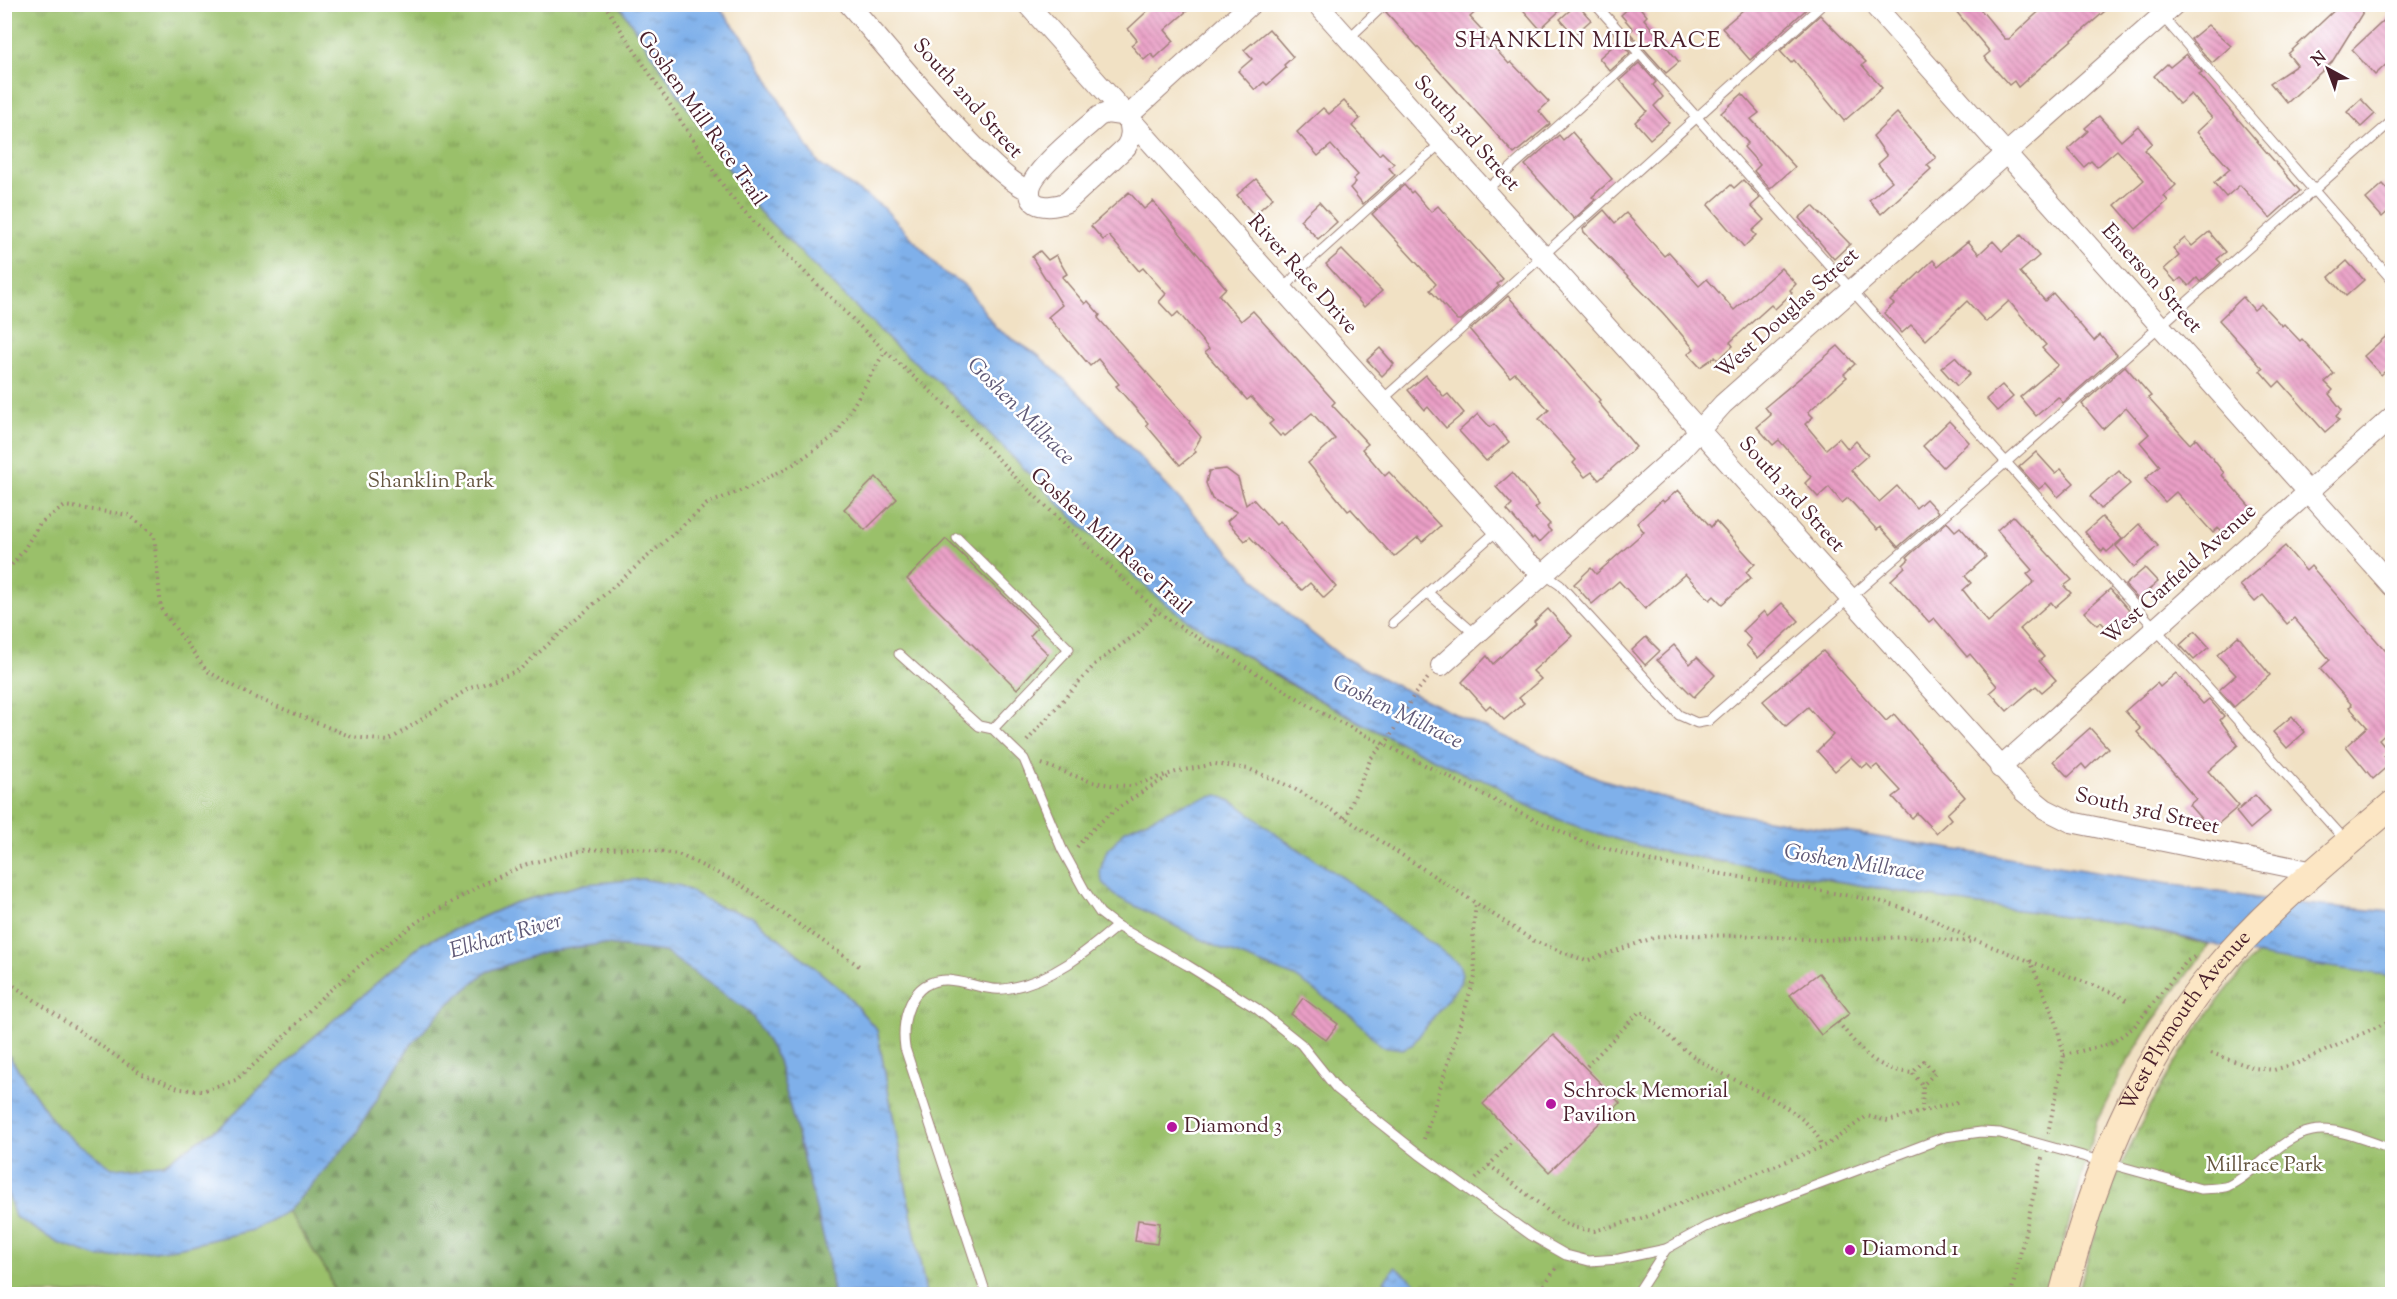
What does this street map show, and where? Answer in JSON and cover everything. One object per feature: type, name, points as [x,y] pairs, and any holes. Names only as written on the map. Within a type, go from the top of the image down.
[{"type":"main road","name":"West Plymouth Avenue","points":[[2063,1294],[2103,1163],[2132,1101],[2205,964],[2392,805]]},
{"type":"street","name":"South 2nd Street","points":[[849,4],[981,154],[1020,189],[1030,190]]},
{"type":"street","name":"River Race Drive","points":[[1027,4],[1526,561],[1544,573]]},
{"type":"street","points":[[1128,116],[1251,4]]},
{"type":"street","name":"South 3rd Street","points":[[1317,4],[1851,598],[2000,768],[2045,809],[2071,822],[2314,872]]},
{"type":"street","name":"Emerson Street","points":[[1874,4],[2392,586]]},
{"type":"street","name":"West Douglas Street","points":[[1441,666],[1678,454],[1723,404],[2168,10]]},
{"type":"street","name":"South 2nd Street","points":[[1107,112],[1128,116],[1132,131],[1131,140],[1067,202],[1056,208],[1046,207],[1032,198],[1030,190],[1037,174],[1099,116],[1107,112]]},
{"type":"street","name":"West Garfield Avenue","points":[[2000,768],[2392,417]]},
{"type":"lane","points":[[1348,39],[1385,4]]},
{"type":"lane","points":[[1595,4],[2005,464],[2348,843]]},
{"type":"lane","points":[[1382,400],[1822,4]]},
{"type":"lane","points":[[2168,10],[2314,191],[2392,280]]},
{"type":"lane","points":[[1485,191],[1640,54]]},
{"type":"lane","points":[[1544,573],[1560,585],[1679,715],[1697,723],[1717,715],[2161,327],[2392,121]]},
{"type":"lane","points":[[1283,290],[1304,266],[1442,143]]},
{"type":"lane","points":[[1393,623],[1498,530]]},
{"type":"lane","points":[[957,538],[1069,649],[993,729]]},
{"type":"lane","points":[[1428,593],[1476,635]]},
{"type":"lane","points":[[899,654],[979,726],[993,729],[1018,751],[1035,781],[1069,861],[1085,891],[1100,912],[1117,926],[1187,965],[1256,1008],[1301,1044],[1337,1089],[1419,1154],[1531,1235],[1566,1255],[1589,1261],[1619,1259],[1666,1249],[1716,1223],[1945,1137],[1971,1132],[2000,1133],[2046,1144],[2103,1163],[2201,1189],[2226,1187],[2247,1175],[2295,1137],[2313,1130],[2331,1131],[2392,1149]]},
{"type":"lane","points":[[986,1294],[904,1048],[902,1028],[905,1013],[919,990],[945,980],[982,988],[1009,989],[1036,980],[1076,961],[1117,926]]},
{"type":"lane","points":[[1637,1294],[1666,1249]]},
{"type":"path","name":"Goshen Mill Race Trail","points":[[604,4],[728,193],[753,220],[885,351],[956,414],[1017,479],[1157,611],[1235,663],[1322,713],[1386,742],[1498,802],[1592,844],[1664,864],[1879,901],[1924,915],[1979,942],[2030,960],[2130,1002]]},
{"type":"path","points":[[4,574],[23,551],[40,523],[65,506],[129,515],[154,535],[161,609],[207,671],[254,697],[352,737],[388,741],[468,689],[519,670],[707,504],[750,487],[791,466],[836,435],[885,351]]},
{"type":"path","points":[[1157,611],[1138,633],[1096,663],[1018,751],[1069,775],[1111,785],[1131,786],[1179,771],[1215,764],[1249,769],[1293,788],[1345,818],[1534,940],[1586,962],[1653,938],[1673,935],[1762,936],[1817,940],[1911,937],[1979,942]]},
{"type":"path","points":[[1345,818],[1371,758],[1386,742],[1419,689]]},
{"type":"path","points":[[1069,861],[1084,839],[1105,818],[1134,796],[1179,771]]},
{"type":"path","points":[[4,979],[142,1074],[181,1089],[202,1090],[236,1080],[275,1046],[322,997],[368,959],[417,922],[481,885],[526,864],[584,850],[634,848],[678,854],[738,884],[862,968]]},
{"type":"path","points":[[1419,1154],[1475,977],[1473,932],[1476,903]]},
{"type":"path","points":[[2011,1294],[2064,1055],[2056,1022],[2030,960]]},
{"type":"path","points":[[2064,1055],[2110,1044],[2134,1027],[2187,961],[2205,964]]},
{"type":"path","points":[[1587,1066],[1638,1013],[1644,1013],[1700,1061],[1795,1115],[1812,1129],[1822,1147]]},
{"type":"path","points":[[2211,1053],[2254,1068],[2274,1070],[2301,1062],[2392,1020]]},
{"type":"path","points":[[1838,1022],[1872,1061],[1892,1071],[1912,1072],[1924,1061],[1935,1073],[1923,1085]]},
{"type":"path","points":[[1912,1072],[1923,1085],[1922,1112]]},
{"type":"path","points":[[1514,1140],[1489,1165],[1564,1222],[1576,1228],[1594,1231],[1646,1217],[1822,1147],[1867,1116],[1888,1121],[1960,1101]]},
{"type":"path","points":[[1538,1294],[1566,1255]]},
{"type":"green space","name":"Shanklin Park","points":[[4,5],[619,5],[759,211],[890,341],[943,386],[1064,509],[1157,597],[1189,621],[1288,683],[1365,725],[1473,778],[1488,779],[1521,802],[1612,838],[1660,851],[1972,904],[2127,924],[2209,945],[2151,1024],[2122,1071],[2096,1123],[2050,1294],[926,1294],[877,1030],[844,992],[753,917],[715,905],[681,886],[585,884],[514,903],[422,944],[307,1043],[224,1124],[162,1164],[112,1169],[57,1127],[5,1050]]},
{"type":"green space","points":[[600,944],[665,952],[750,1012],[778,1060],[828,1255],[833,1294],[335,1294],[329,1275],[288,1211],[353,1138],[409,1047],[445,1007],[486,972],[543,952]]},
{"type":"green space","name":"Millrace Park","points":[[2257,955],[2392,976],[2392,1294],[2078,1294],[2107,1202],[2146,1113],[2197,1030]]},
{"type":"green space","points":[[4,1185],[16,1217],[101,1258],[182,1247],[252,1230],[288,1211],[329,1275],[335,1294],[5,1294]]},
{"type":"water","name":"Goshen Millrace","points":[[619,5],[717,5],[749,45],[791,121],[819,164],[884,208],[944,273],[964,284],[997,329],[1038,355],[1078,392],[1289,615],[1341,656],[1463,718],[1598,778],[1698,808],[2281,902],[2392,912],[2392,976],[2270,958],[2127,924],[1972,904],[1660,851],[1554,818],[1514,798],[1493,783],[1473,778],[1365,725],[1289,683],[1189,621],[1157,597],[1064,509],[943,386],[890,341],[759,211]]},
{"type":"water","points":[[1218,795],[1237,804],[1281,838],[1345,879],[1459,964],[1462,974],[1460,983],[1412,1045],[1402,1049],[1381,1046],[1353,1017],[1295,977],[1217,947],[1115,896],[1102,881],[1100,871],[1106,852],[1125,830],[1186,803]]},
{"type":"water","name":"Elkhart River","points":[[643,879],[681,886],[715,905],[753,917],[844,992],[877,1030],[926,1294],[833,1294],[828,1255],[778,1060],[750,1012],[665,952],[600,944],[543,952],[486,972],[445,1007],[409,1047],[353,1138],[288,1211],[252,1230],[182,1247],[101,1258],[58,1243],[15,1217],[5,1185],[5,1050],[57,1127],[112,1168],[163,1164],[224,1124],[307,1043],[422,944],[514,903],[585,884]]},
{"type":"water","points":[[1395,1267],[1422,1288],[1417,1294],[1402,1294],[1384,1281]]},
{"type":"building","points":[[1155,4],[1195,4],[1165,30],[1174,41],[1155,58],[1151,54],[1144,60],[1131,45],[1137,40],[1128,29]]},
{"type":"building","points":[[1395,4],[1484,4],[1470,17],[1482,30],[1480,32],[1509,64],[1511,62],[1549,102],[1539,111],[1550,124],[1514,154],[1386,12]]},
{"type":"building","points":[[1518,4],[1567,4],[1540,29]]},
{"type":"building","points":[[1577,4],[1591,20],[1574,35],[1560,19]]},
{"type":"building","points":[[1633,4],[1637,4],[1647,16],[1644,19],[1679,62],[1666,73],[1629,32],[1633,29],[1621,15]]},
{"type":"building","points":[[1750,4],[1811,5],[1750,60],[1722,28]]},
{"type":"building","points":[[1950,4],[1976,4],[2005,39],[2009,39],[2047,4],[2113,4],[2018,87],[2014,81],[2009,85],[1984,57],[1990,52]]},
{"type":"building","points":[[2341,4],[2368,4],[2332,62],[2287,103],[2270,83],[2297,65],[2288,54]]},
{"type":"building","points":[[2392,13],[2392,59],[2375,75],[2352,50]]},
{"type":"building","points":[[1820,15],[1866,62],[1862,65],[1882,88],[1844,121],[1794,60],[1791,63],[1780,51]]},
{"type":"building","points":[[2208,25],[2231,46],[2212,63],[2191,39]]},
{"type":"building","points":[[1269,29],[1293,57],[1284,65],[1286,68],[1267,85],[1264,82],[1255,90],[1238,71],[1252,59],[1244,50]]},
{"type":"building","points":[[1619,41],[1630,53],[1610,71],[1599,58]]},
{"type":"building","points":[[2186,54],[2202,72],[2199,74],[2300,191],[2270,218],[2240,185],[2226,197],[2214,183],[2230,169],[2197,132],[2212,118],[2191,94],[2179,104],[2154,76],[2167,64],[2170,67]]},
{"type":"building","points":[[1639,63],[1656,82],[1653,85],[1663,97],[1654,106],[1669,123],[1650,139],[1635,122],[1647,111],[1620,80]]},
{"type":"building","points":[[1742,94],[1759,113],[1751,119],[1795,167],[1770,189],[1754,171],[1760,165],[1744,147],[1748,143],[1721,113]]},
{"type":"building","points":[[2361,99],[2375,114],[2361,127],[2347,112]]},
{"type":"building","points":[[1344,101],[1360,119],[1352,126],[1379,155],[1382,152],[1394,164],[1389,168],[1395,175],[1363,204],[1350,188],[1356,182],[1353,179],[1358,175],[1331,145],[1318,156],[1297,132],[1323,108],[1329,114]]},
{"type":"building","points":[[1897,113],[1936,158],[1927,165],[1931,169],[1881,214],[1869,200],[1892,181],[1878,164],[1887,156],[1873,136]]},
{"type":"building","points":[[2099,116],[2121,141],[2138,126],[2152,143],[2144,150],[2176,185],[2164,196],[2168,201],[2136,229],[2115,205],[2144,180],[2117,150],[2097,167],[2091,161],[2084,167],[2068,149],[2088,131],[2085,128]]},
{"type":"building","points":[[1572,132],[1612,179],[1592,197],[1595,200],[1574,219],[1525,165],[1559,135],[1563,140]]},
{"type":"building","points":[[1256,179],[1273,198],[1254,215],[1237,195]]},
{"type":"building","points":[[1743,180],[1760,198],[1751,206],[1764,220],[1752,231],[1756,235],[1744,247],[1708,205],[1731,185],[1734,188]]},
{"type":"building","points":[[2383,184],[2392,194],[2392,208],[2382,217],[2366,199]]},
{"type":"building","points":[[1404,185],[1411,193],[1413,191],[1431,212],[1438,206],[1503,279],[1497,284],[1499,286],[1461,320],[1457,320],[1430,290],[1436,284],[1372,214]]},
{"type":"building","points":[[1129,192],[1144,209],[1153,201],[1226,288],[1219,295],[1241,321],[1253,311],[1335,402],[1332,405],[1368,444],[1362,449],[1385,476],[1389,472],[1440,526],[1422,542],[1418,537],[1394,557],[1351,509],[1348,511],[1308,463],[1335,439],[1312,413],[1285,436],[1283,434],[1280,436],[1269,424],[1273,421],[1251,397],[1247,400],[1205,352],[1209,349],[1178,312],[1173,317],[1159,302],[1166,294],[1143,268],[1139,271],[1109,236],[1103,240],[1091,226]]},
{"type":"building","points":[[1319,202],[1337,222],[1318,239],[1300,220]]},
{"type":"building","points":[[1813,206],[1850,244],[1834,259],[1799,218]]},
{"type":"building","points":[[1604,210],[1615,223],[1626,213],[1664,256],[1669,252],[1699,286],[1707,279],[1734,310],[1781,268],[1796,284],[1790,290],[1792,293],[1775,309],[1771,305],[1730,342],[1733,346],[1718,360],[1715,357],[1700,367],[1688,354],[1694,349],[1663,313],[1584,232],[1583,229]]},
{"type":"building","points":[[2209,232],[2226,252],[2217,259],[2221,263],[2200,282],[2197,278],[2189,286],[2181,278],[2176,282],[2164,269],[2179,256],[2173,248],[2185,238],[2192,246]]},
{"type":"building","points":[[2021,235],[2039,256],[2020,272],[2045,301],[2053,293],[2094,341],[2100,335],[2117,355],[2063,403],[2058,397],[2036,416],[2020,397],[2058,365],[2042,348],[2046,345],[2009,301],[1986,322],[1967,301],[1926,340],[1911,325],[1902,333],[1884,313],[1894,304],[1890,301],[1933,260],[1938,266],[1968,241],[1979,254],[1993,241],[2002,251]]},
{"type":"building","points":[[1342,250],[1382,291],[1364,307],[1326,264]]},
{"type":"building","points":[[1040,251],[1048,260],[1056,255],[1067,274],[1062,277],[1085,304],[1088,301],[1100,315],[1098,318],[1190,421],[1189,423],[1201,437],[1194,449],[1196,452],[1180,465],[1146,425],[1148,423],[1116,386],[1119,384],[1098,359],[1090,366],[1048,317],[1062,305],[1032,257]]},
{"type":"building","points":[[2347,261],[2364,280],[2346,296],[2329,277]]},
{"type":"building","points":[[1508,296],[1600,400],[1598,402],[1636,447],[1599,480],[1592,472],[1585,477],[1573,463],[1576,460],[1539,419],[1549,410],[1515,373],[1510,377],[1470,330]]},
{"type":"building","points":[[2243,297],[2254,310],[2261,304],[2282,326],[2284,324],[2300,341],[2302,339],[2334,374],[2325,382],[2333,390],[2329,394],[2342,410],[2336,416],[2339,420],[2325,432],[2280,381],[2274,387],[2260,371],[2263,369],[2219,320]]},
{"type":"building","points":[[2392,331],[2392,365],[2381,375],[2364,356]]},
{"type":"building","points":[[1838,346],[1855,364],[1844,374],[1847,377],[1808,412],[1813,417],[1805,424],[1826,449],[1839,438],[1848,449],[1856,441],[1868,455],[1851,470],[1879,502],[1897,486],[1916,508],[1926,499],[1938,512],[1898,547],[1880,527],[1877,530],[1848,498],[1842,503],[1829,487],[1818,497],[1805,483],[1811,477],[1779,440],[1773,445],[1757,427],[1771,415],[1765,407]]},
{"type":"building","points":[[1380,348],[1394,364],[1382,376],[1367,360]]},
{"type":"building","points":[[1955,357],[1970,374],[1957,386],[1941,368]]},
{"type":"building","points":[[2125,366],[2151,396],[2148,398],[2190,444],[2196,438],[2224,473],[2222,475],[2251,508],[2223,533],[2218,528],[2213,533],[2176,492],[2165,502],[2145,479],[2160,466],[2140,442],[2149,434],[2126,407],[2103,429],[2082,404]]},
{"type":"building","points":[[1426,375],[1444,397],[1448,394],[1464,413],[1446,428],[1428,407],[1425,410],[1408,390]]},
{"type":"building","points":[[2002,385],[2013,397],[1997,411],[1986,399]]},
{"type":"building","points":[[1478,414],[1490,427],[1494,424],[1509,442],[1486,461],[1459,431]]},
{"type":"building","points":[[1949,421],[1969,442],[1943,467],[1923,446]]},
{"type":"building","points":[[2036,452],[2055,473],[2061,469],[2074,483],[2058,497],[2046,483],[2039,489],[2019,467]]},
{"type":"building","points":[[1226,469],[1238,478],[1246,505],[1253,499],[1276,525],[1280,521],[1336,587],[1324,598],[1310,583],[1302,590],[1250,537],[1245,541],[1227,521],[1237,512],[1212,499],[1206,483],[1209,471]]},
{"type":"building","points":[[2119,471],[2130,484],[2101,509],[2090,496]]},
{"type":"building","points":[[1512,473],[1539,505],[1535,508],[1550,524],[1547,527],[1551,531],[1539,543],[1534,537],[1532,539],[1507,510],[1512,505],[1496,487]]},
{"type":"building","points":[[876,477],[897,499],[865,530],[844,509]]},
{"type":"building","points":[[1678,490],[1711,527],[1716,521],[1755,564],[1746,572],[1751,578],[1722,604],[1714,596],[1710,600],[1685,574],[1645,609],[1619,581],[1592,604],[1574,584],[1591,568],[1596,574],[1644,532],[1637,523],[1662,500],[1664,502]]},
{"type":"building","points":[[2013,516],[2072,580],[2064,586],[2071,593],[2055,607],[2051,602],[2020,629],[2044,657],[2039,661],[2056,680],[2042,692],[2036,686],[2007,711],[1990,692],[1997,686],[1970,654],[1967,657],[1934,618],[1929,622],[1891,580],[1905,567],[1903,565],[1909,559],[1907,557],[1947,522],[1955,531],[1960,527],[1986,557],[1965,576],[1971,583],[1963,590],[1988,622],[2034,582],[2027,574],[2032,570],[1997,530]]},
{"type":"building","points":[[2102,517],[2122,539],[2107,552],[2104,549],[2102,552],[2085,532]]},
{"type":"building","points":[[2139,524],[2158,546],[2134,567],[2116,546]]},
{"type":"building","points":[[946,539],[1037,628],[1030,636],[1048,654],[1017,689],[907,579]]},
{"type":"building","points":[[2285,546],[2306,571],[2311,566],[2392,658],[2392,728],[2379,740],[2389,752],[2384,756],[2390,764],[2373,779],[2346,746],[2367,727],[2349,707],[2352,705],[2320,669],[2330,660],[2294,618],[2287,624],[2263,595],[2255,602],[2240,585]]},
{"type":"building","points":[[2145,568],[2158,582],[2138,599],[2125,585]]},
{"type":"building","points":[[2110,589],[2133,615],[2112,634],[2101,622],[2097,625],[2084,612]]},
{"type":"building","points":[[1782,603],[1799,621],[1758,658],[1746,645],[1751,640],[1743,631],[1764,611],[1768,616]]},
{"type":"building","points":[[1548,609],[1572,636],[1533,671],[1541,679],[1519,698],[1524,703],[1504,720],[1490,705],[1486,709],[1462,682],[1487,656],[1493,664],[1536,624],[1534,622]]},
{"type":"building","points":[[2195,631],[2209,647],[2194,660],[2180,645]]},
{"type":"building","points":[[2238,636],[2270,675],[2234,707],[2219,690],[2236,675],[2217,655]]},
{"type":"building","points":[[1646,637],[1660,651],[1645,665],[1632,650]]},
{"type":"building","points":[[1674,645],[1690,664],[1697,657],[1715,675],[1694,697],[1657,660]]},
{"type":"building","points":[[1823,651],[1886,721],[1894,714],[1965,797],[1947,814],[1951,819],[1936,833],[1917,813],[1912,818],[1893,797],[1901,791],[1877,765],[1872,769],[1867,764],[1862,768],[1851,757],[1835,771],[1817,751],[1833,735],[1808,707],[1786,726],[1763,701]]},
{"type":"building","points":[[2176,673],[2203,704],[2209,699],[2224,716],[2220,720],[2238,745],[2208,771],[2239,806],[2211,830],[2189,805],[2196,799],[2137,732],[2141,729],[2125,711],[2157,683],[2160,687]]},
{"type":"building","points":[[2292,716],[2305,732],[2287,748],[2273,732]]},
{"type":"building","points":[[2090,728],[2108,748],[2086,769],[2082,764],[2068,777],[2053,761]]},
{"type":"building","points":[[2255,795],[2270,812],[2250,829],[2236,812]]},
{"type":"building","points":[[1819,973],[1850,1013],[1821,1035],[1790,995]]},
{"type":"building","points":[[1303,998],[1338,1024],[1326,1040],[1291,1014]]},
{"type":"building","name":"Schrock Memorial Pavilion","points":[[1553,1035],[1620,1103],[1549,1172],[1483,1104]]},
{"type":"building","points":[[1138,1220],[1160,1223],[1157,1244],[1135,1241]]},
{"type":"place","name":"Schrock Memorial Pavilion","points":[[1551,1104]]},
{"type":"place","name":"Diamond 3","points":[[1172,1127]]},
{"type":"place","name":"Diamond 1","points":[[1850,1250]]},
{"type":"district","name":"SHANKLIN MILLRACE","points":[[1588,42]]}]
